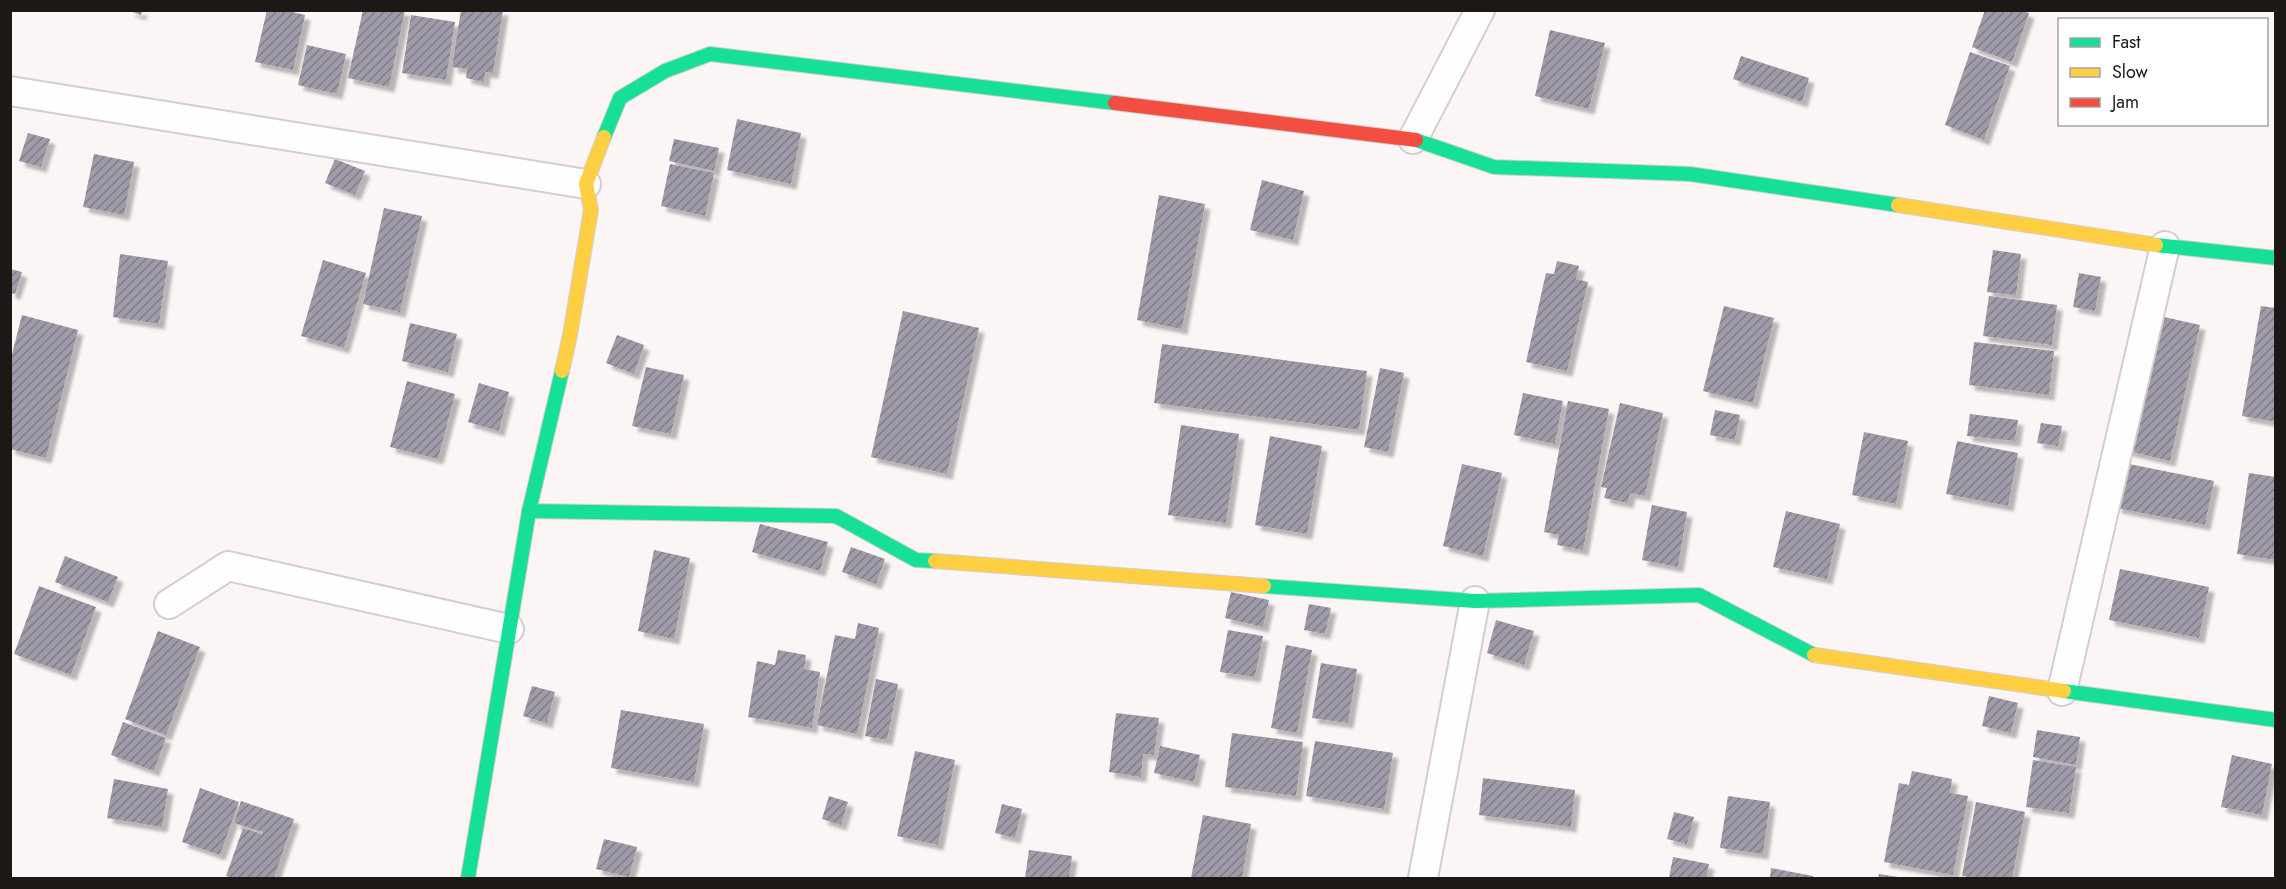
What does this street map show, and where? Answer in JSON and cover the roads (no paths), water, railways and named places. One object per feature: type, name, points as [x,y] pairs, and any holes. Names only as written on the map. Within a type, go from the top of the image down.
[{"type":"street","points":[[1413,139],[1480,10]]},
{"type":"street","points":[[468,879],[529,512],[574,312],[591,210],[586,184],[620,98],[665,70],[710,54],[1413,139],[1494,167],[1690,174],[2165,246],[2276,258]]},
{"type":"street","points":[[10,92],[586,184]]},
{"type":"street","points":[[2062,691],[2165,246]]},
{"type":"street","points":[[529,512],[836,516],[916,560],[1475,601],[1699,595],[1817,657],[2276,720]]},
{"type":"street","points":[[169,604],[228,566],[509,629]]},
{"type":"street","points":[[1423,879],[1475,601]]}]
